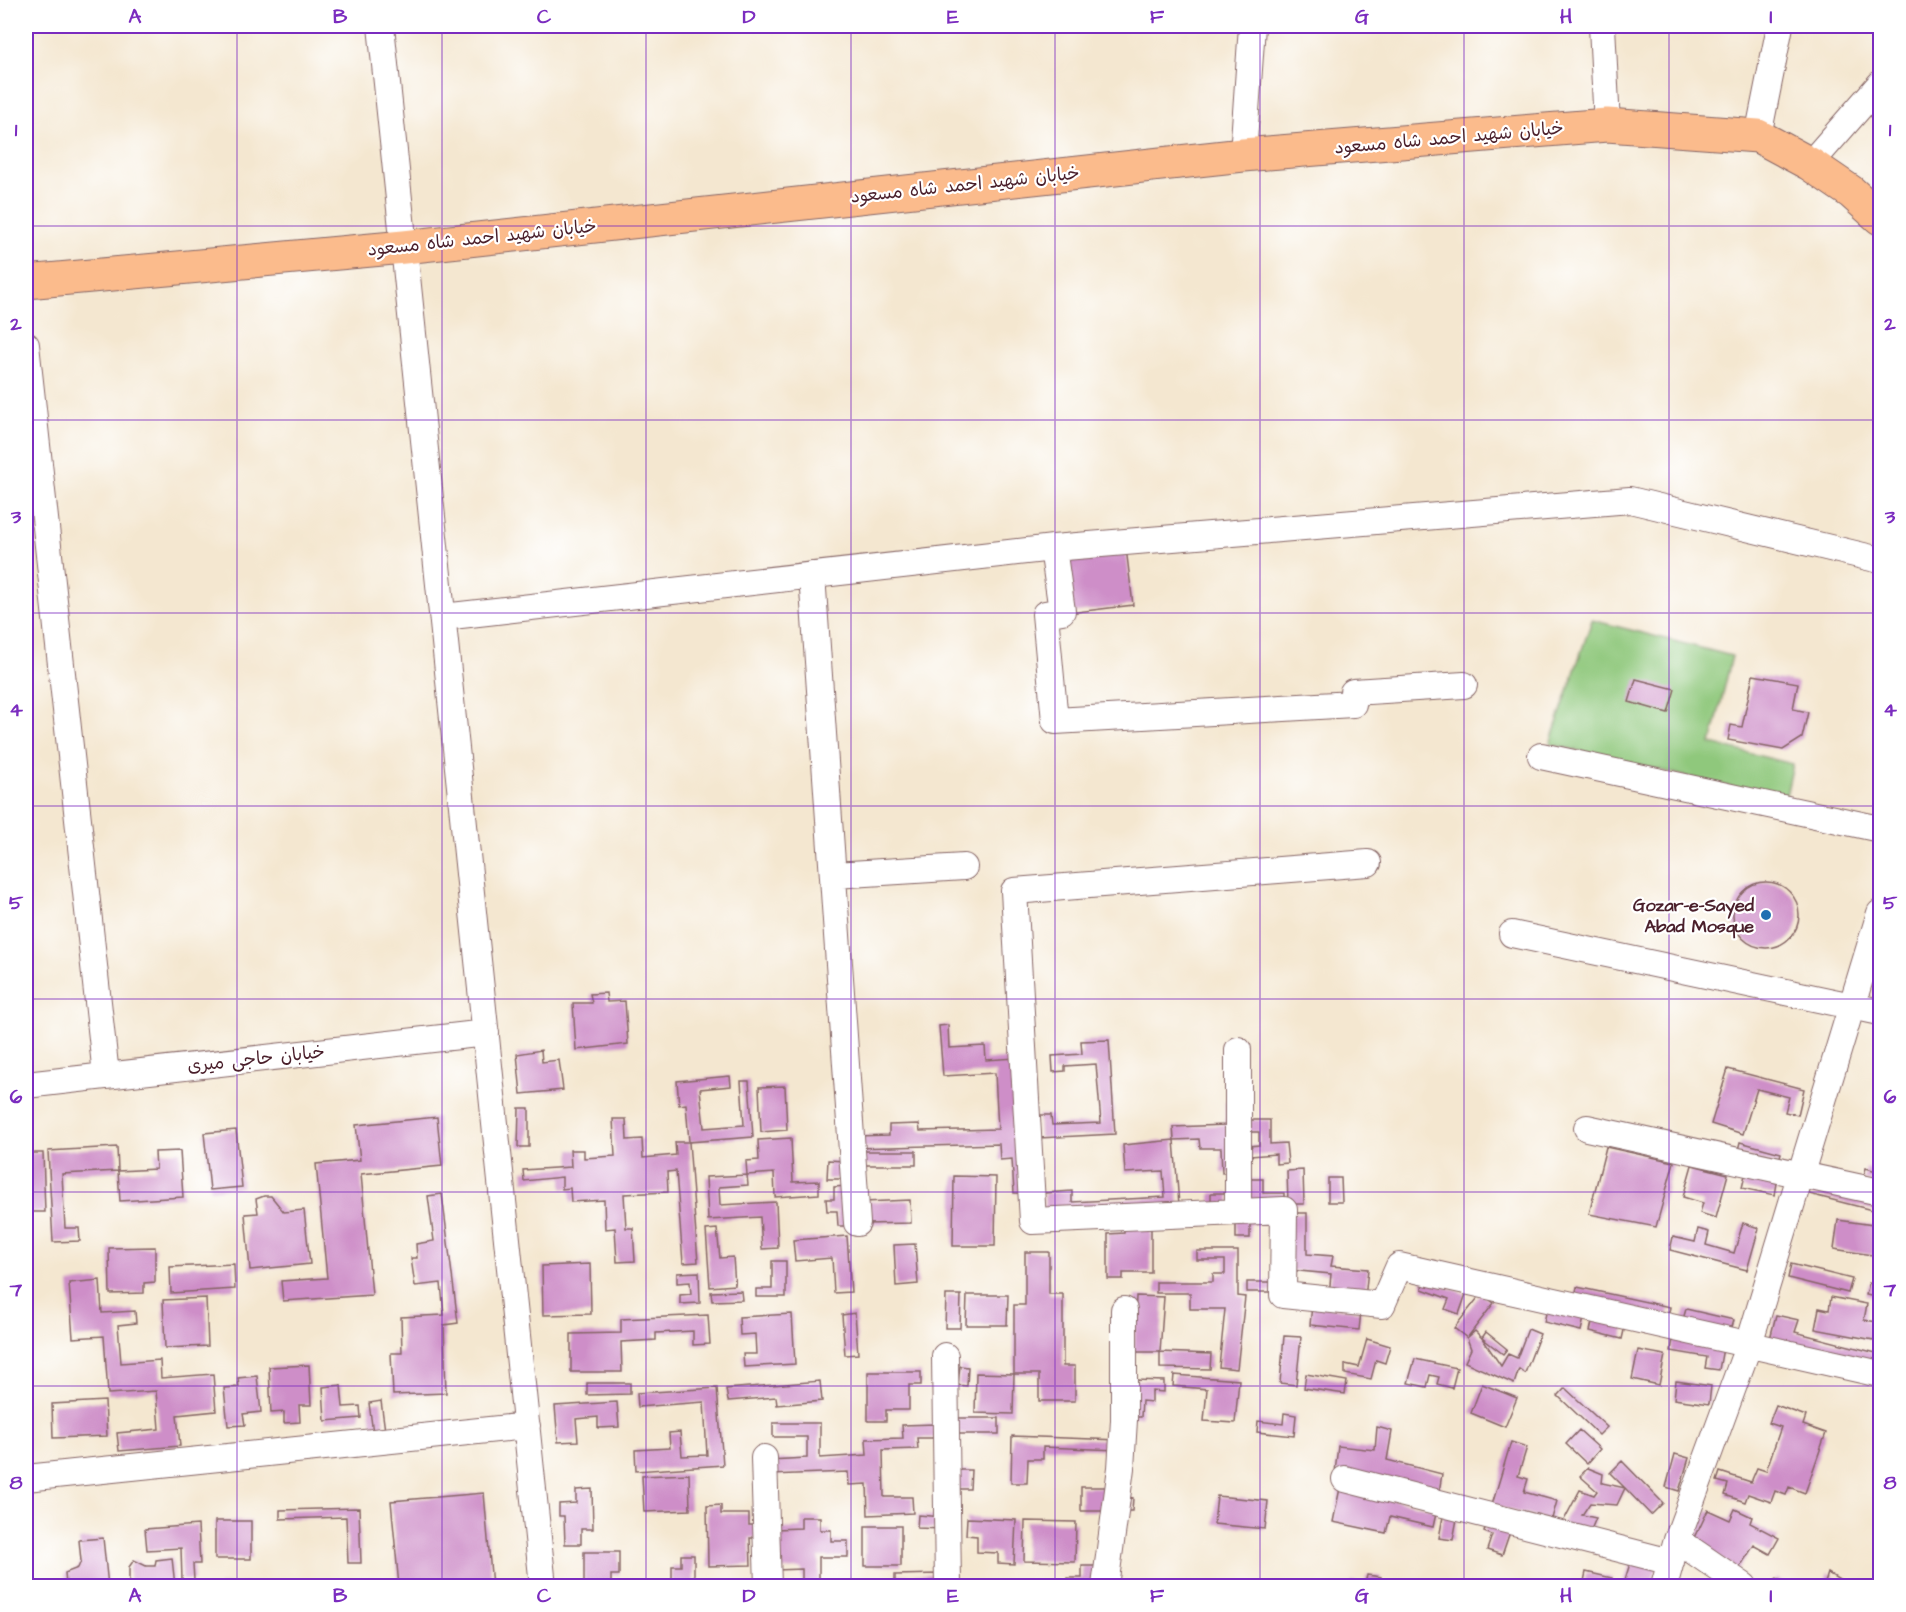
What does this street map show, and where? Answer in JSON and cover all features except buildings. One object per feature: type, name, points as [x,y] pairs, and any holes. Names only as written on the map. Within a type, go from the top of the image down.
[{"type":"main road","name":"خیابان شهید احمد شاه مسعود","points":[[26,282],[404,247],[1244,155],[1607,125],[1758,136],[1810,164],[1851,192],[1881,218]]},
{"type":"street","points":[[381,26],[543,1587]]},
{"type":"street","points":[[1244,155],[1252,26]]},
{"type":"street","points":[[1602,26],[1607,125]]},
{"type":"street","points":[[1758,136],[1780,26]]},
{"type":"street","points":[[1810,164],[1881,84]]},
{"type":"street","points":[[26,345],[106,1076]]},
{"type":"street","points":[[442,617],[1053,548],[1630,500],[1881,560]]},
{"type":"street","points":[[1053,548],[1062,611],[1045,614],[1056,721],[1353,704],[1353,692],[1464,685]]},
{"type":"street","points":[[812,575],[857,1223]]},
{"type":"street","points":[[1541,756],[1881,829]]},
{"type":"street","points":[[1368,863],[1014,891],[1033,1221],[1284,1210],[1282,1295],[1382,1305],[1399,1266],[1881,1374]]},
{"type":"street","points":[[834,875],[964,867]]},
{"type":"street","points":[[1664,1587],[1674,1551],[1749,1344],[1881,913]]},
{"type":"street","points":[[1512,934],[1881,1012]]},
{"type":"street","name":"خیابان حاجی میری","points":[[26,1085],[486,1033]]},
{"type":"street","points":[[1238,1050],[1238,1211]]},
{"type":"street","points":[[1587,1128],[1881,1192]]},
{"type":"street","points":[[1105,1587],[1121,1468],[1124,1420],[1124,1310]]},
{"type":"street","points":[[945,1356],[948,1587]]},
{"type":"street","points":[[26,1478],[527,1426]]},
{"type":"street","points":[[764,1458],[768,1587]]},
{"type":"street","points":[[1345,1479],[1674,1551],[1744,1587]]},
{"type":"green space","points":[[1592,620],[1732,656],[1711,744],[1793,764],[1785,800],[1550,744]]},
{"type":"place","name":"Gozar-e-Sayed Abad Mosque","points":[[1766,915]]}]
